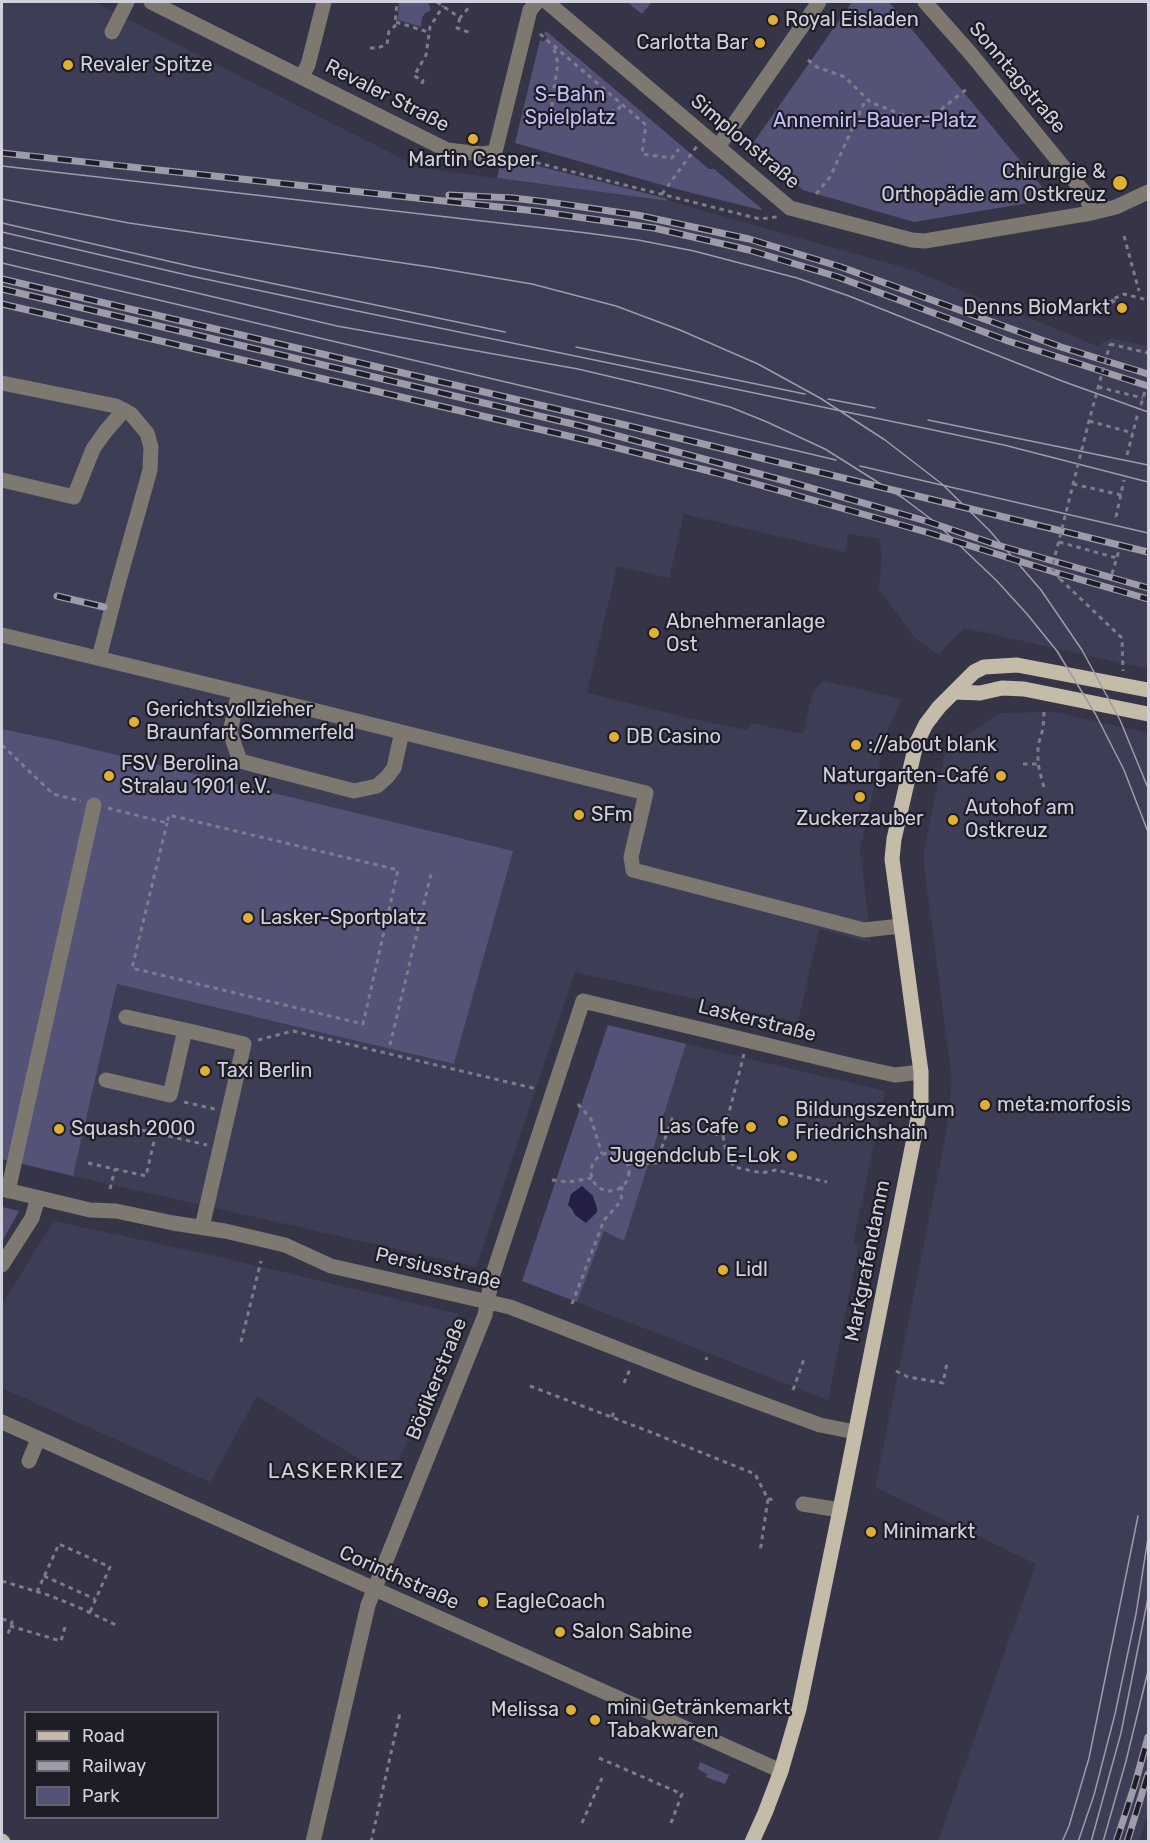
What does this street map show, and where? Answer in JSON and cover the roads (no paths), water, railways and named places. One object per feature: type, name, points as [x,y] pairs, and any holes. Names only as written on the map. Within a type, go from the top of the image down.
[{"type":"main road","name":"Markgrafendamm","points":[[752,1842],[781,1771],[799,1709],[921,1103],[921,1072],[893,872],[893,848],[916,744],[928,721],[939,707],[974,672],[984,667],[1004,664],[1036,668],[1149,690]]},
{"type":"main road","points":[[955,692],[980,693],[1002,688],[1024,688],[1149,714]]},
{"type":"street","points":[[112,32],[127,2]]},
{"type":"street","name":"Revaler Straße","points":[[151,2],[447,150],[482,154],[495,152],[530,10],[537,2]]},
{"type":"street","points":[[302,76],[308,65],[324,2]]},
{"type":"street","name":"Simplonstraße","points":[[547,2],[790,208],[912,240],[925,241],[1091,213],[1116,207],[1149,192]]},
{"type":"street","points":[[718,147],[819,2]]},
{"type":"street","name":"Sonntagstraße","points":[[925,2],[1087,196],[1091,213]]},
{"type":"street","points":[[2,383],[116,406],[132,414],[147,433],[151,447],[150,470],[99,658]]},
{"type":"street","points":[[2,480],[74,497],[93,449],[124,410]]},
{"type":"street","points":[[2,635],[646,793],[631,857],[633,870],[864,930],[901,926]]},
{"type":"street","points":[[239,692],[230,732],[240,761],[354,791],[368,790],[377,786],[394,768],[402,732]]},
{"type":"street","points":[[5,1190],[94,805]]},
{"type":"street","name":"Laskerstraße","points":[[583,1001],[895,1075],[921,1072]]},
{"type":"street","name":"Bödikerstraße","points":[[313,1842],[368,1605],[485,1315],[492,1277],[583,1001]]},
{"type":"street","points":[[126,1017],[244,1044],[202,1227]]},
{"type":"street","points":[[106,1080],[171,1095],[185,1030]]},
{"type":"street","name":"Persiusstraße","points":[[5,1190],[90,1210],[116,1211],[225,1231],[285,1245],[331,1266],[510,1306],[820,1425],[855,1432]]},
{"type":"street","points":[[2,1265],[32,1218],[38,1198]]},
{"type":"street","name":"Corinthstraße","points":[[2,1422],[781,1771]]},
{"type":"street","points":[[29,1461],[38,1439]]},
{"type":"street","points":[[803,1504],[840,1510]]},
{"type":"tram line","points":[[2,166],[587,233],[694,251],[797,278],[849,296],[1062,381],[1148,412]]},
{"type":"tram line","points":[[2,199],[129,223],[532,284],[616,306],[680,330],[758,364],[820,398],[885,440],[942,484],[989,530],[1041,590],[1082,650],[1120,720],[1148,788]]},
{"type":"tram line","points":[[2,223],[194,267],[505,332]]},
{"type":"tram line","points":[[2,232],[191,276],[1004,445],[1148,482]]},
{"type":"tram line","points":[[2,247],[337,326],[578,369],[667,390],[730,407],[825,449],[903,498],[935,522],[997,581],[1027,614],[1057,651],[1096,715],[1124,770],[1148,832]]},
{"type":"tram line","points":[[2,263],[836,460]]},
{"type":"tram line","points":[[576,347],[805,394]]},
{"type":"tram line","points":[[828,399],[875,408]]},
{"type":"tram line","points":[[928,420],[1148,465]]},
{"type":"tram line","points":[[860,466],[1148,533]]},
{"type":"tram line","points":[[1062,1842],[1089,1758],[1138,1516]]},
{"type":"tram line","points":[[1078,1842],[1094,1795],[1115,1714],[1136,1614],[1148,1538]]},
{"type":"tram line","points":[[1091,1842],[1121,1733],[1148,1598]]},
{"type":"tram line","points":[[1103,1842],[1148,1671]]},
{"type":"railway","points":[[2,153],[536,211],[654,228],[749,250],[838,277],[1008,341],[1148,386]]},
{"type":"railway","points":[[449,195],[513,198],[637,215],[749,239],[841,267],[1061,347],[1148,374]]},
{"type":"railway","points":[[2,279],[625,425],[1148,552]]},
{"type":"railway","points":[[2,289],[577,425],[797,484],[1148,588]]},
{"type":"railway","points":[[2,304],[594,442],[717,473],[926,532],[1148,599]]},
{"type":"railway","points":[[57,596],[104,607]]},
{"type":"railway","points":[[1116,1842],[1148,1737]]},
{"type":"railway","points":[[1127,1842],[1148,1774]]},
{"type":"place","name":"Royal Eisladen","points":[[773,20]]},
{"type":"place","name":"Carlotta Bar","points":[[760,43]]},
{"type":"place","name":"Revaler Spitze","points":[[68,65]]},
{"type":"place","name":"Martin Casper","points":[[473,139]]},
{"type":"place","name":"Chirurgie & Orthopädie am Ostkreuz","points":[[1120,183]]},
{"type":"place","name":"Denns BioMarkt","points":[[1122,308]]},
{"type":"place","name":"Abnehmeranlage Ost","points":[[654,633]]},
{"type":"place","name":"Gerichtsvollzieher Braunfart Sommerfeld","points":[[134,722]]},
{"type":"place","name":"DB Casino","points":[[614,737]]},
{"type":"place","name":"://about blank","points":[[856,745]]},
{"type":"place","name":"FSV Berolina Stralau 1901 e.V.","points":[[109,776]]},
{"type":"place","name":"Naturgarten-Café","points":[[1001,776]]},
{"type":"place","name":"Zuckerzauber","points":[[860,797]]},
{"type":"place","name":"SFm","points":[[579,815]]},
{"type":"place","name":"Autohof am Ostkreuz","points":[[953,820]]},
{"type":"place","name":"Lasker-Sportplatz","points":[[248,918]]},
{"type":"place","name":"Taxi Berlin","points":[[205,1071]]},
{"type":"place","name":"meta:morfosis","points":[[985,1105]]},
{"type":"place","name":"Bildungszentrum Friedrichshain","points":[[783,1121]]},
{"type":"place","name":"Las Cafe","points":[[751,1127]]},
{"type":"place","name":"Squash 2000","points":[[59,1129]]},
{"type":"place","name":"Jugendclub E-Lok","points":[[792,1156]]},
{"type":"place","name":"Lidl","points":[[723,1270]]},
{"type":"place","name":"Minimarkt","points":[[871,1532]]},
{"type":"place","name":"EagleCoach","points":[[483,1602]]},
{"type":"place","name":"Salon Sabine","points":[[560,1632]]},
{"type":"place","name":"Melissa","points":[[571,1710]]},
{"type":"place","name":"mini Getränkemarkt Tabakwaren","points":[[595,1720]]},
{"type":"district","name":"LASKERKIEZ","points":[[336,1472]]},
{"type":"park label","name":"S-Bahn Spielplatz","points":[[570,106]]},
{"type":"park label","name":"Annemirl-Bauer-Platz","points":[[875,121]]}]
